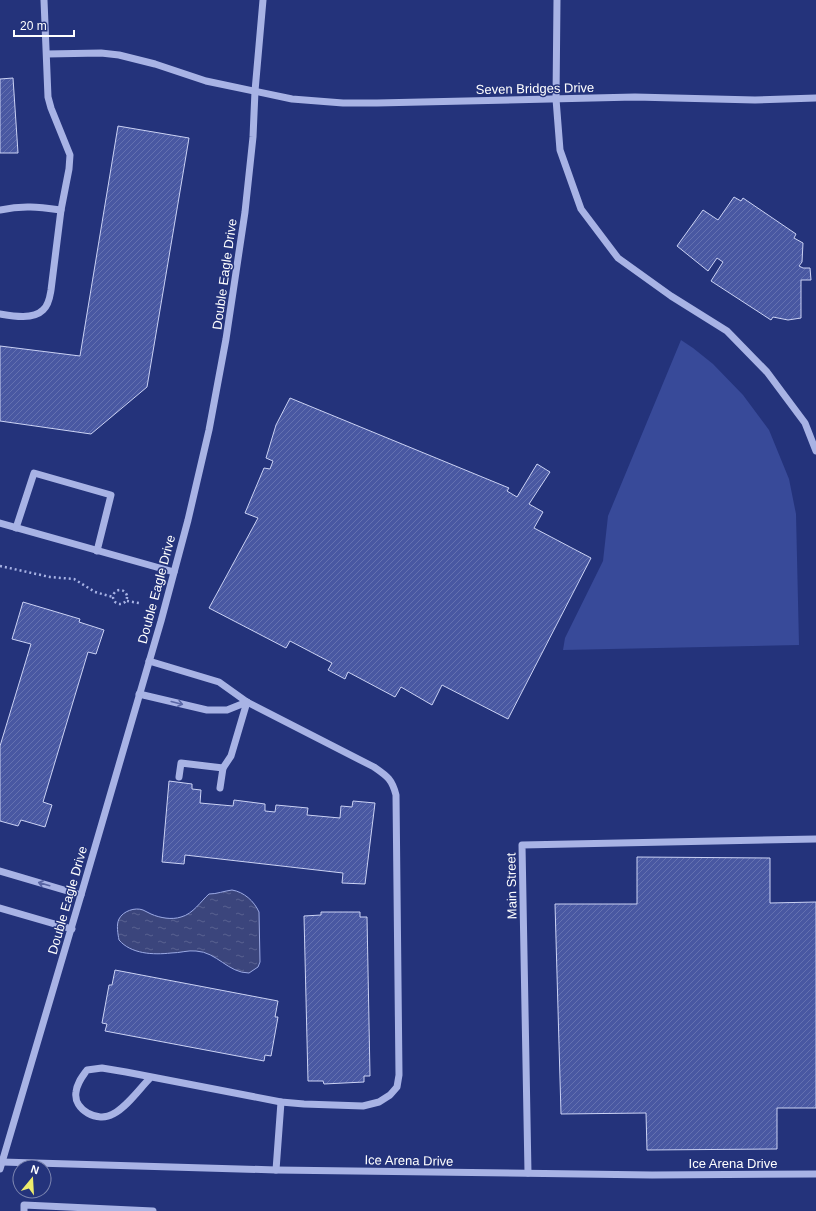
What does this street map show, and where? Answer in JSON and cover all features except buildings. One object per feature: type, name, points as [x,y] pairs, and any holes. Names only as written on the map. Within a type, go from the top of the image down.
[{"type":"street","points":[[0,314],[32,316],[43,311],[48,302],[51,290],[61,210],[69,169],[70,155],[48,97],[44,0]]},
{"type":"street","name":"Double Eagle Drive","points":[[1,1166],[140,694],[188,520],[209,430],[226,339],[245,212],[253,137],[255,91],[263,0]]},
{"type":"street","points":[[557,0],[556,99],[560,150],[581,209],[618,258],[671,296],[727,331],[767,372],[805,423],[816,452]]},
{"type":"street","name":"Seven Bridges Drive","points":[[47,54],[101,53],[119,55],[155,64],[206,81],[292,99],[343,103],[377,104],[635,97],[755,100],[816,98]]},
{"type":"street","points":[[0,210],[16,207],[35,207],[61,210]]},
{"type":"street","points":[[16,528],[34,473],[111,495],[97,551]]},
{"type":"street","points":[[0,523],[174,572]]},
{"type":"street","points":[[149,661],[219,682],[247,702],[374,767],[387,776],[393,785],[396,795],[399,1075],[397,1087],[390,1095],[379,1102],[363,1106],[281,1102],[151,1077],[102,1068],[87,1070],[79,1080],[75,1093],[77,1102],[83,1110],[92,1116],[103,1117],[112,1115],[121,1109],[151,1077]]},
{"type":"street","points":[[140,694],[207,710],[227,710],[247,702]]},
{"type":"street","points":[[220,788],[223,768],[231,756],[247,702]]},
{"type":"street","points":[[179,777],[181,763],[223,768]]},
{"type":"street","name":"Main Street","points":[[528,1173],[522,845],[816,839]]},
{"type":"street","points":[[0,871],[81,895]]},
{"type":"street","points":[[0,908],[72,928]]},
{"type":"street","points":[[276,1170],[281,1102]]},
{"type":"street","name":"Ice Arena Drive","points":[[1,1166],[652,1175],[816,1174]]},
{"type":"street","points":[[24,1211],[24,1205],[153,1211]]},
{"type":"path","points":[[0,566],[50,577],[74,579],[95,592],[113,597]]},
{"type":"path","points":[[127,601],[127,594],[121,589],[114,592],[114,601],[118,604],[123,604],[127,601],[139,603]]},
{"type":"shaded area","points":[[681,340],[713,364],[743,395],[769,430],[789,479],[796,514],[799,645],[563,650],[565,638],[603,561],[608,516]]},
{"type":"water","points":[[232,890],[241,893],[248,898],[259,912],[260,962],[258,967],[249,973],[235,970],[203,952],[193,951],[164,954],[136,951],[124,945],[119,940],[118,921],[123,914],[130,910],[140,909],[150,914],[162,917],[177,918],[189,913],[209,894]]}]
